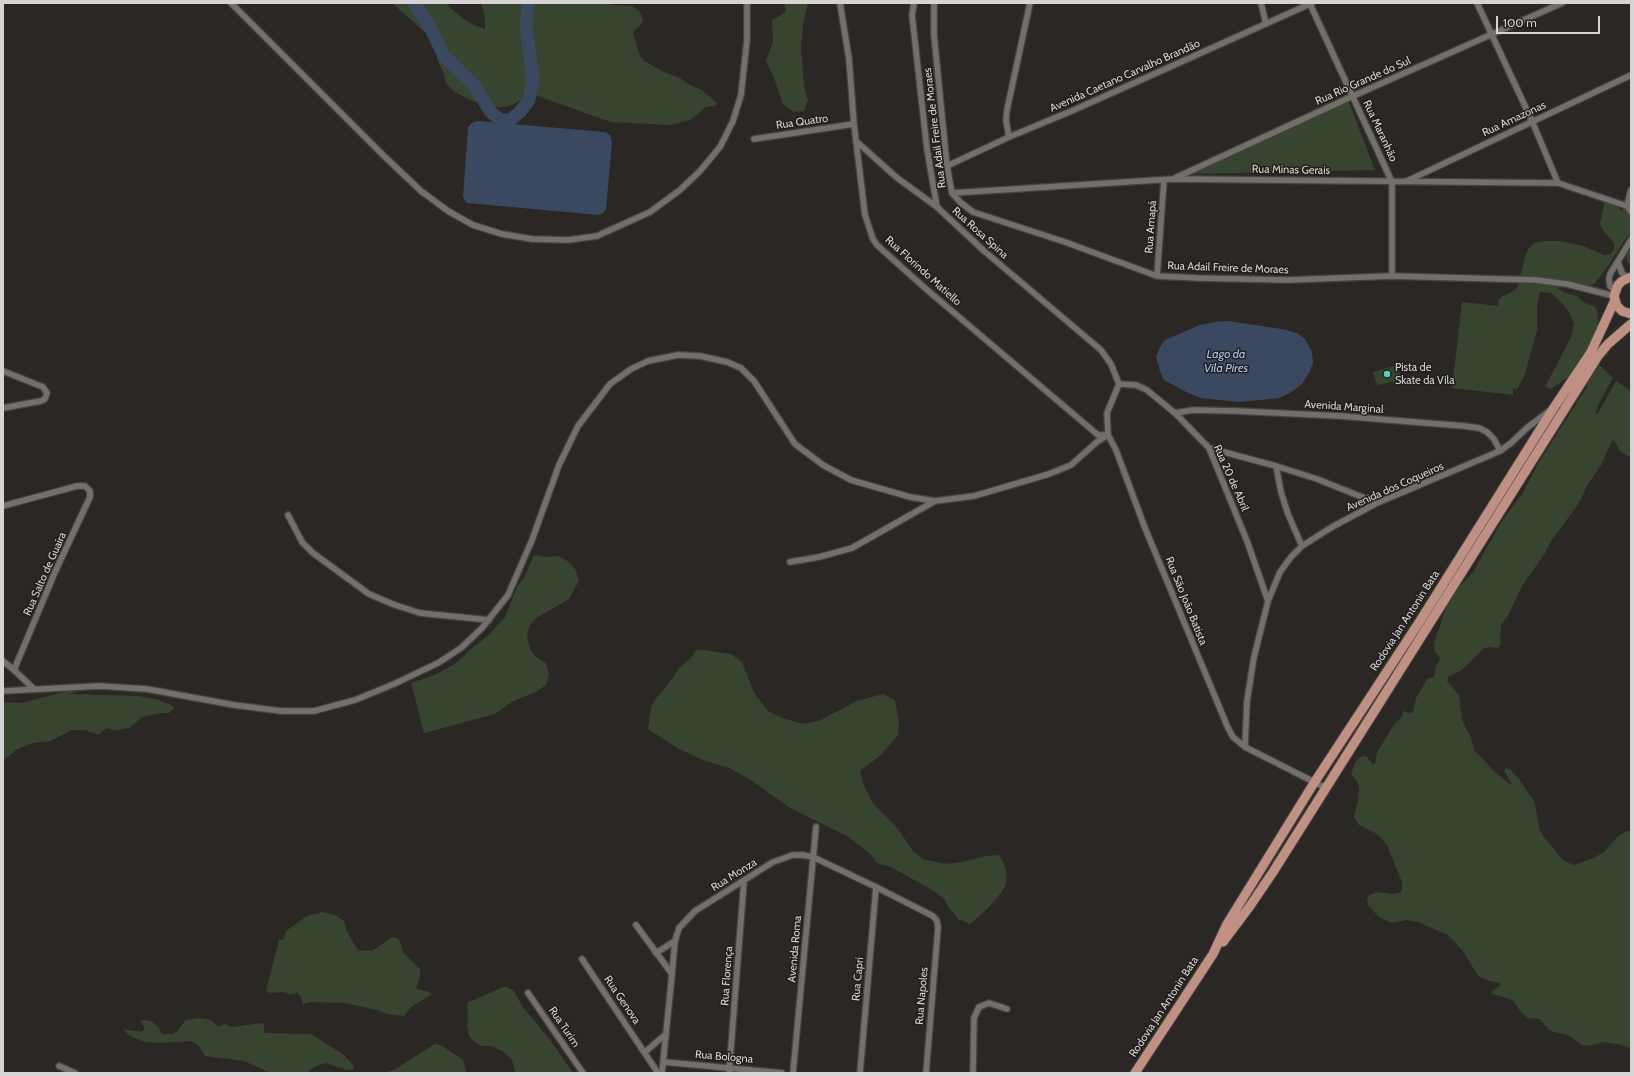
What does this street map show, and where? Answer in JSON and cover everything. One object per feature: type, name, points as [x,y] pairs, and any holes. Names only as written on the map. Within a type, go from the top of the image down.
[{"type":"main road","name":"Rodovia Jan Antonin Bata","points":[[1213,954],[1227,924],[1314,783],[1420,621],[1553,409],[1591,352],[1622,280],[1629,277]]},
{"type":"main road","points":[[1615,295],[1617,306],[1622,311],[1631,314]]},
{"type":"main road","name":"Rodovia Jan Antonin Bata","points":[[1136,1073],[1213,954],[1250,906],[1598,356],[1608,344],[1631,324]]},
{"type":"street","points":[[231,3],[421,191],[448,211],[473,225],[502,234],[532,240],[568,240],[597,236],[650,212],[680,190],[700,171],[720,147],[733,121],[741,95],[747,40],[746,3]]},
{"type":"street","name":"Rua Florindo Matiello","points":[[840,3],[849,60],[854,124],[865,215],[869,231],[877,246],[1098,435],[1108,435]]},
{"type":"street","points":[[910,3],[912,15]]},
{"type":"street","name":"Rua Rosa Spina","points":[[914,3],[912,15],[927,149],[937,207],[983,250],[1101,350],[1111,364],[1119,384]]},
{"type":"street","name":"Rua Adail Freire de Moraes","points":[[934,3],[934,34],[947,166],[952,193],[960,202],[973,212],[1066,242],[1157,276],[1287,280],[1392,276],[1536,280],[1567,284],[1615,295]]},
{"type":"street","points":[[1009,137],[1006,120],[1007,110],[1030,3]]},
{"type":"street","points":[[1261,3],[1266,24]]},
{"type":"street","name":"Avenida Caetano Carvalho Brandão","points":[[947,166],[1311,3]]},
{"type":"street","name":"Rua Maranhão","points":[[1311,3],[1392,182],[1392,276]]},
{"type":"street","points":[[1477,3],[1532,122],[1558,183]]},
{"type":"street","name":"Rua Rio Grande do Sul","points":[[1173,179],[1353,96],[1562,3]]},
{"type":"street","name":"Rua Amazonas","points":[[1405,182],[1631,75]]},
{"type":"street","name":"Rua Quatro","points":[[754,139],[854,124]]},
{"type":"street","points":[[856,141],[896,177],[937,207]]},
{"type":"street","name":"Rua Minas Gerais","points":[[952,193],[1173,179],[1558,183],[1628,206]]},
{"type":"street","name":"Rua Amapá","points":[[1157,276],[1164,180]]},
{"type":"street","points":[[1631,190],[1628,206],[1631,212]]},
{"type":"street","points":[[1615,295],[1610,286],[1610,274],[1631,240]]},
{"type":"street","points":[[1618,262],[1622,272],[1629,277]]},
{"type":"street","points":[[3,691],[99,686],[147,689],[234,705],[281,710],[314,711],[355,700],[394,684],[438,663],[461,648],[489,620],[508,595],[532,540],[559,465],[578,426],[610,384],[631,369],[648,361],[678,355],[700,356],[727,362],[740,368],[754,381],[796,444],[823,465],[851,480],[910,496],[935,501],[974,496],[1049,474],[1070,465],[1108,435]]},
{"type":"street","points":[[3,371],[43,387],[47,393],[45,399],[42,401],[3,408]]},
{"type":"street","name":"Rua São João Batista","points":[[1119,384],[1107,413],[1108,435],[1116,450],[1145,528],[1228,728],[1233,737],[1245,747],[1326,788]]},
{"type":"street","name":"Rua 20 de Abril","points":[[1119,384],[1136,385],[1147,390],[1175,413],[1209,448],[1247,541],[1268,600]]},
{"type":"street","name":"Avenida dos Coqueiros","points":[[1245,747],[1247,701],[1254,657],[1268,600],[1280,572],[1291,556],[1302,546],[1332,527],[1377,503],[1500,452],[1528,427],[1553,409]]},
{"type":"street","name":"Avenida Marginal","points":[[1175,413],[1194,410],[1236,411],[1340,416],[1464,426],[1479,428],[1487,432],[1494,439],[1500,452]]},
{"type":"street","points":[[1209,448],[1317,479],[1377,503]]},
{"type":"street","points":[[1276,466],[1280,492],[1302,546]]},
{"type":"street","name":"Rua Salto de Guaíra","points":[[3,506],[77,486],[87,487],[90,491],[90,497],[55,572],[14,670]]},
{"type":"street","points":[[790,562],[819,557],[852,548],[935,501]]},
{"type":"street","points":[[288,514],[302,542],[313,553],[370,594],[395,605],[420,613],[489,620]]},
{"type":"street","points":[[3,661],[34,689]]},
{"type":"street","name":"Avenida Roma","points":[[794,1073],[816,827]]},
{"type":"street","name":"Rua Monza","points":[[662,1073],[675,941],[679,928],[695,911],[774,862],[784,858],[803,855],[813,857],[933,916],[936,921]]},
{"type":"street","name":"Rua Florença","points":[[729,1070],[744,881]]},
{"type":"street","name":"Rua Capri","points":[[860,1073],[876,887]]},
{"type":"street","name":"Rua Napoles","points":[[926,1073],[938,928],[936,921]]},
{"type":"street","points":[[636,925],[672,974]]},
{"type":"street","points":[[656,953],[675,941]]},
{"type":"street","name":"Rua Genova","points":[[582,959],[658,1073]]},
{"type":"street","name":"Rua Turim","points":[[528,993],[583,1073]]},
{"type":"street","points":[[973,1073],[974,1018],[979,1007],[989,1003],[1007,1009]]},
{"type":"street","points":[[645,1052],[666,1034]]},
{"type":"street","name":"Rua Bologna","points":[[664,1062],[729,1070],[782,1073]]},
{"type":"street","points":[[59,1066],[75,1073]]},
{"type":"green space","points":[[392,3],[445,3],[462,18],[485,29],[485,18],[481,3],[606,3],[612,5],[632,6],[639,11],[642,16],[643,21],[633,33],[639,53],[644,61],[702,90],[717,103],[716,106],[706,107],[690,120],[670,125],[611,122],[535,95],[529,95],[512,105],[505,107],[494,107],[470,100],[455,92],[446,83],[443,71],[437,60],[437,45],[435,41]]},
{"type":"green space","points":[[784,3],[808,3],[803,24],[801,48],[804,86],[808,100],[804,111],[794,112],[783,104],[766,61],[773,42],[772,20],[783,14],[786,10]]},
{"type":"green space","points":[[1348,100],[1375,170],[1188,174]]},
{"type":"green space","points":[[1608,197],[1613,198],[1621,211],[1631,204],[1631,236],[1629,235],[1624,241],[1606,269],[1594,284],[1583,288],[1563,286],[1557,288],[1563,292],[1577,296],[1585,303],[1594,306],[1597,310],[1598,321],[1596,335],[1592,343],[1580,358],[1581,361],[1595,369],[1599,365],[1613,378],[1598,405],[1595,414],[1598,413],[1616,381],[1631,391],[1631,458],[1620,451],[1614,440],[1611,443],[1601,465],[1588,484],[1579,503],[1551,541],[1545,553],[1522,586],[1508,616],[1501,625],[1500,646],[1497,648],[1484,648],[1462,670],[1448,677],[1447,681],[1459,695],[1462,720],[1471,738],[1474,750],[1508,783],[1512,784],[1505,772],[1505,768],[1510,769],[1519,779],[1535,803],[1539,828],[1543,836],[1564,861],[1574,865],[1594,858],[1604,852],[1618,836],[1627,831],[1631,831],[1631,1048],[1604,1042],[1587,1046],[1582,1045],[1568,1035],[1550,1031],[1540,1019],[1527,1018],[1510,999],[1492,994],[1492,991],[1500,986],[1500,983],[1489,981],[1478,976],[1463,951],[1448,935],[1418,922],[1407,920],[1391,923],[1379,917],[1368,905],[1368,896],[1377,892],[1392,894],[1399,893],[1402,890],[1402,882],[1387,845],[1377,834],[1359,825],[1354,817],[1359,788],[1357,782],[1351,774],[1355,763],[1363,756],[1367,757],[1373,764],[1375,764],[1377,752],[1395,723],[1402,717],[1403,711],[1410,713],[1413,712],[1416,698],[1427,679],[1434,677],[1436,666],[1440,659],[1435,652],[1434,643],[1448,602],[1456,590],[1473,572],[1502,521],[1522,494],[1539,462],[1587,387],[1586,380],[1571,375],[1551,389],[1545,387],[1572,335],[1574,324],[1569,312],[1562,303],[1551,293],[1540,292],[1537,305],[1537,331],[1524,377],[1517,389],[1513,388],[1513,395],[1452,388],[1462,302],[1499,306],[1498,301],[1501,297],[1517,288],[1526,254],[1534,243],[1543,241],[1560,241],[1584,246],[1604,255],[1611,254],[1614,249],[1614,243],[1602,229],[1600,224],[1605,199]]},
{"type":"green space","points":[[1631,241],[1631,265],[1628,263],[1626,255]]},
{"type":"green space","name":"Pista de Skate da Vila","points":[[1396,366],[1399,370],[1399,378],[1396,381],[1377,385],[1373,372]]},
{"type":"green space","points":[[534,555],[546,557],[559,556],[569,562],[576,570],[579,581],[569,599],[536,618],[529,627],[527,637],[530,649],[536,657],[546,663],[549,675],[546,685],[536,692],[513,701],[495,714],[424,733],[411,683],[434,675],[455,664],[489,635],[505,617],[517,587],[524,578]]},
{"type":"green space","points":[[697,649],[731,654],[742,662],[754,693],[768,711],[780,717],[803,724],[819,721],[857,701],[883,694],[895,700],[899,724],[898,735],[881,755],[860,771],[863,783],[872,802],[898,829],[913,851],[923,859],[946,864],[999,855],[1004,864],[1007,876],[1005,887],[997,898],[970,924],[958,919],[944,899],[934,891],[891,867],[877,863],[868,852],[847,836],[790,808],[751,780],[729,768],[703,760],[679,749],[648,729],[651,707],[657,697],[673,678],[679,668],[690,659]]},
{"type":"green space","points":[[84,688],[69,694],[138,696],[156,699],[171,705],[174,708],[169,713],[159,713],[142,717],[129,728],[115,730],[106,728],[99,735],[85,730],[71,730],[51,741],[33,743],[17,749],[3,761],[3,702],[22,703],[74,689]]},
{"type":"green space","points":[[322,912],[335,915],[344,921],[346,930],[358,950],[372,951],[391,938],[395,937],[399,940],[404,953],[420,969],[420,976],[416,989],[427,991],[432,994],[411,1007],[404,1016],[387,1014],[377,1010],[345,1003],[311,1002],[303,1004],[301,997],[297,993],[271,993],[266,991],[279,940],[284,939],[286,931],[307,916]]},
{"type":"green space","points":[[503,987],[507,987],[514,991],[522,1006],[551,1041],[573,1073],[514,1073],[512,1060],[503,1051],[491,1046],[481,1046],[470,1038],[467,1026],[467,1003]]},
{"type":"green space","points":[[198,1018],[211,1020],[219,1027],[224,1024],[232,1027],[262,1023],[264,1024],[264,1032],[266,1033],[311,1034],[344,1055],[354,1066],[353,1070],[347,1070],[326,1063],[316,1066],[306,1073],[271,1073],[244,1061],[205,1056],[198,1045],[191,1041],[160,1043],[145,1042],[130,1036],[123,1029],[142,1032],[145,1028],[140,1021],[145,1020],[158,1026],[162,1034],[172,1034],[177,1031],[186,1020]]},
{"type":"green space","points":[[435,1044],[442,1046],[463,1060],[467,1073],[383,1073],[394,1070]]},
{"type":"water","points":[[477,121],[605,132],[610,135],[612,142],[606,209],[599,215],[467,203],[463,197],[468,127]]},
{"type":"water","name":"Lago da Vila Pires","points":[[1228,321],[1282,329],[1297,333],[1305,339],[1312,352],[1313,363],[1302,384],[1290,393],[1279,398],[1240,402],[1201,398],[1164,380],[1156,357],[1165,340],[1200,325]]},
{"type":"waterway","points":[[414,3],[430,27],[444,56],[475,86],[490,111],[500,120],[510,120],[520,112],[529,100],[533,79],[526,28],[528,3]]},
{"type":"place","name":"Pista de Skate da Vila","points":[[1387,374]]}]
